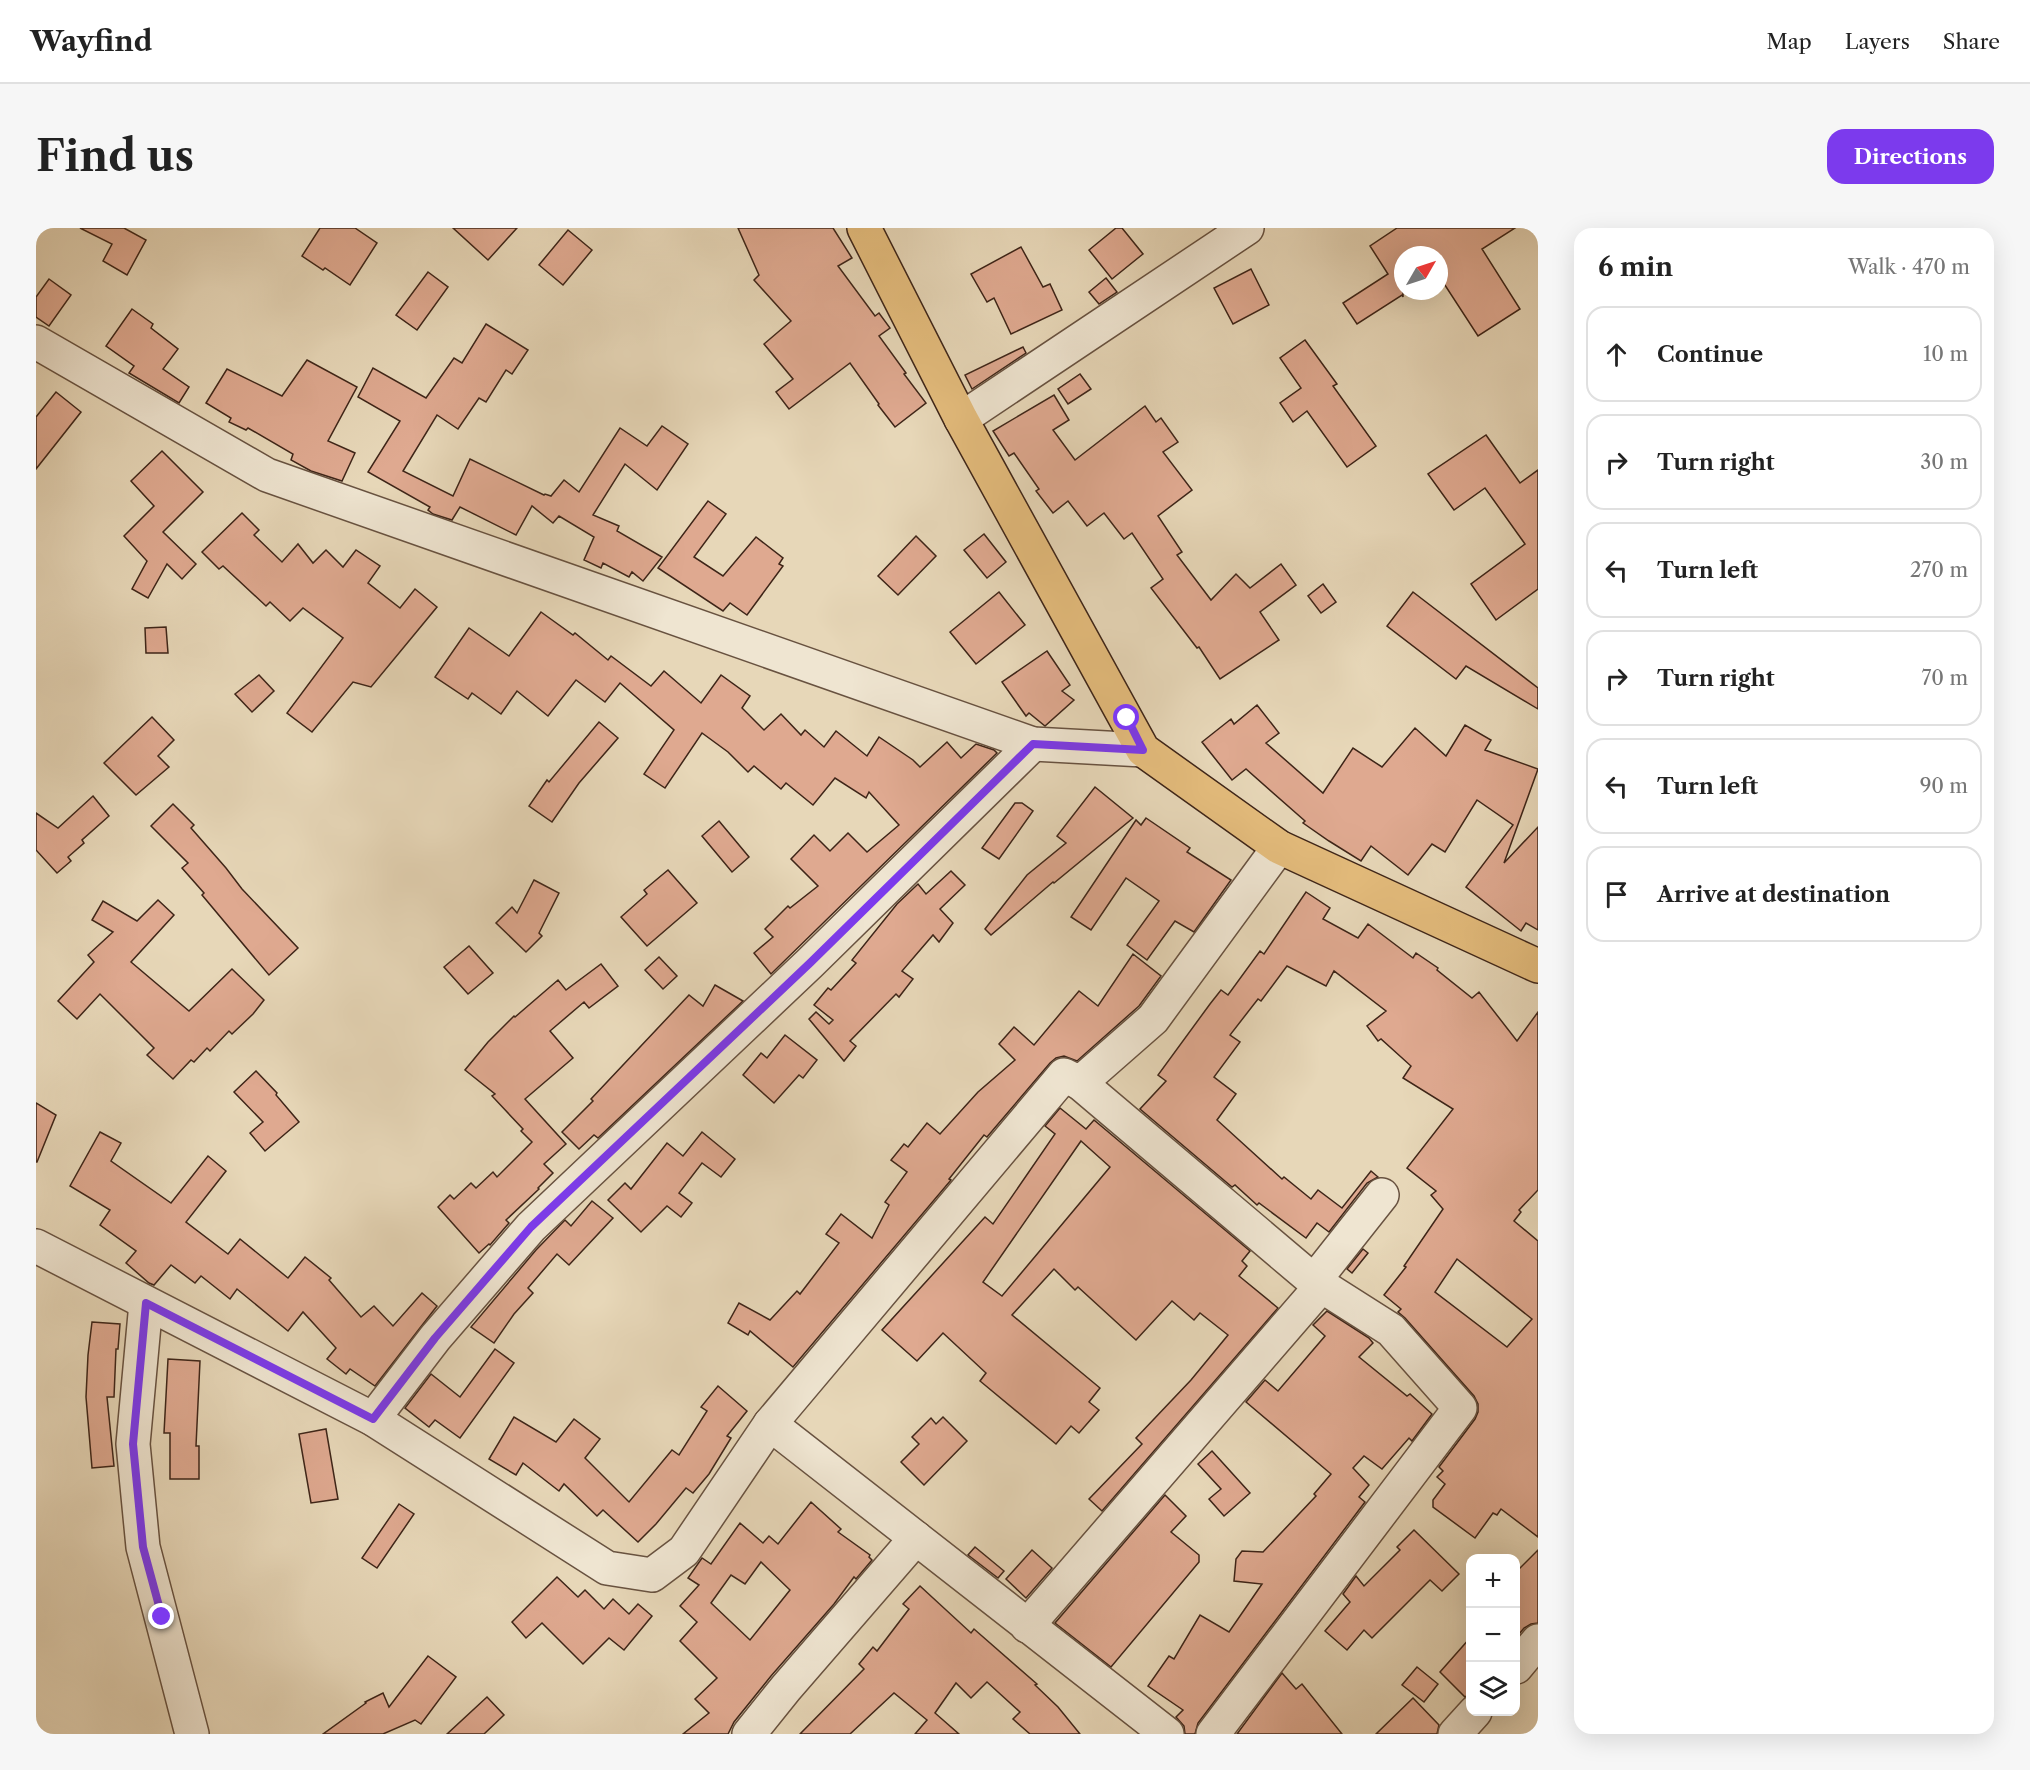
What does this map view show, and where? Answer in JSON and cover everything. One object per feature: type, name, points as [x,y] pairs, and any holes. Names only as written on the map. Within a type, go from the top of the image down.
[{"type":"main road","points":[[864,228],[961,419],[1143,750],[1279,847],[1538,966]]},
{"type":"street","points":[[961,419],[1247,228]]},
{"type":"street","points":[[36,342],[267,475],[1033,744],[1143,750]]},
{"type":"street","points":[[373,1419],[435,1338],[531,1227],[802,971],[1033,744]]},
{"type":"street","points":[[1080,1083],[1153,1019],[1279,847]]},
{"type":"street","points":[[36,1246],[373,1419],[608,1568],[652,1575],[684,1551],[770,1424],[1064,1075],[1080,1083],[1314,1281],[1391,1330],[1460,1408],[1213,1734]]},
{"type":"street","points":[[1314,1281],[1382,1195]]},
{"type":"street","points":[[1027,1626],[1317,1291],[1314,1281]]},
{"type":"street","points":[[146,1303],[133,1444],[143,1547],[192,1734]]},
{"type":"street","points":[[770,1424],[1167,1734]]},
{"type":"street","points":[[749,1734],[916,1538]]},
{"type":"street","points":[[1519,1662],[1538,1641]]},
{"type":"street","points":[[1455,1734],[1471,1716]]},
{"type":"building","points":[[80,228],[124,228],[146,240],[127,275],[103,261],[112,244]]},
{"type":"building","points":[[320,228],[355,228],[377,243],[350,285],[302,256]]},
{"type":"building","points":[[453,228],[517,228],[488,260]]},
{"type":"building","points":[[738,228],[833,228],[852,258],[838,266],[875,316],[879,313],[890,328],[879,336],[926,403],[895,427],[850,363],[789,409],[776,392],[793,379],[764,344],[791,321],[754,280],[759,275]]},
{"type":"building","points":[[1116,228],[1122,228],[1143,254],[1112,279],[1089,250]]},
{"type":"building","points":[[1397,228],[1515,228],[1482,249],[1520,309],[1478,336],[1448,290],[1448,246],[1394,246],[1394,300],[1357,324],[1343,303],[1388,274],[1370,246]]},
{"type":"building","points":[[568,230],[592,250],[563,285],[539,265]]},
{"type":"building","points":[[1021,247],[1043,287],[1050,284],[1062,310],[1011,334],[994,298],[987,302],[971,274]]},
{"type":"building","points":[[1251,269],[1269,305],[1233,324],[1214,288]]},
{"type":"building","points":[[428,272],[448,287],[417,330],[396,315]]},
{"type":"building","points":[[1106,278],[1117,292],[1099,304],[1089,292]]},
{"type":"building","points":[[49,279],[71,295],[49,326],[36,317],[36,297]]},
{"type":"building","points":[[132,309],[153,324],[151,328],[178,349],[163,369],[189,387],[179,403],[129,373],[134,366],[106,346]]},
{"type":"building","points":[[486,324],[528,350],[512,374],[506,370],[486,402],[479,398],[458,429],[437,415],[403,471],[453,496],[470,459],[544,495],[551,496],[564,480],[579,492],[620,428],[647,446],[662,426],[688,444],[657,490],[625,464],[593,515],[619,526],[617,531],[662,557],[643,581],[632,572],[629,577],[603,563],[601,568],[584,560],[594,537],[559,516],[553,523],[532,506],[516,535],[460,507],[452,520],[433,514],[428,510],[430,507],[368,472],[400,421],[358,397],[373,368],[426,398],[454,358],[462,363]]},
{"type":"building","points":[[1305,340],[1337,384],[1333,386],[1376,446],[1347,467],[1307,411],[1293,422],[1280,403],[1301,388],[1280,358]]},
{"type":"building","points":[[1023,347],[1026,353],[972,389],[965,375]]},
{"type":"building","points":[[307,360],[357,387],[328,441],[355,453],[342,481],[311,471],[291,460],[293,454],[248,428],[246,430],[229,422],[231,418],[206,403],[227,369],[282,396]]},
{"type":"building","points":[[1080,374],[1091,389],[1068,404],[1058,389]]},
{"type":"building","points":[[56,392],[81,412],[36,469],[36,417]]},
{"type":"building","points":[[1054,395],[1069,420],[1053,430],[1075,460],[1145,406],[1156,422],[1161,418],[1178,442],[1163,452],[1192,490],[1158,516],[1182,552],[1177,555],[1211,600],[1236,574],[1250,588],[1281,564],[1296,585],[1260,612],[1279,640],[1220,679],[1199,647],[1197,648],[1151,588],[1163,579],[1132,533],[1124,539],[1104,513],[1087,526],[1068,501],[1053,513],[1036,491],[1039,489],[1014,453],[1009,456],[993,431]]},
{"type":"building","points":[[1486,435],[1520,483],[1538,470],[1538,589],[1496,620],[1471,584],[1525,544],[1485,488],[1454,510],[1428,474]]},
{"type":"building","points":[[162,451],[203,492],[163,532],[196,564],[182,579],[167,564],[148,598],[132,589],[147,561],[124,536],[154,506],[131,481]]},
{"type":"building","points":[[708,501],[726,514],[694,557],[723,576],[756,537],[783,558],[779,564],[783,566],[747,615],[730,603],[723,611],[658,568]]},
{"type":"building","points":[[242,513],[259,530],[254,535],[282,562],[298,544],[313,563],[326,550],[343,567],[356,550],[380,566],[368,583],[400,608],[415,589],[437,607],[371,687],[353,682],[312,732],[287,713],[343,638],[303,608],[290,621],[270,602],[266,606],[223,566],[219,569],[202,552]]},
{"type":"building","points":[[984,534],[1006,562],[987,578],[964,550]]},
{"type":"building","points":[[916,536],[936,556],[898,595],[878,576]]},
{"type":"building","points":[[1323,584],[1336,602],[1321,613],[1308,596]]},
{"type":"building","points":[[999,592],[1025,625],[976,664],[950,632]]},
{"type":"building","points":[[1413,592],[1538,688],[1538,709],[1466,666],[1456,679],[1387,626]]},
{"type":"building","points":[[541,612],[573,635],[575,633],[608,660],[611,656],[651,686],[664,671],[701,703],[721,675],[750,696],[742,708],[764,730],[781,714],[801,735],[805,730],[824,747],[836,731],[867,756],[879,737],[920,767],[947,742],[961,758],[976,744],[997,753],[771,974],[754,953],[773,937],[765,929],[788,906],[790,908],[818,886],[791,859],[814,835],[830,851],[848,833],[867,852],[899,825],[869,792],[866,798],[835,778],[813,805],[786,783],[781,789],[754,766],[748,772],[728,752],[702,733],[665,788],[644,774],[674,730],[620,683],[605,702],[576,680],[548,716],[517,691],[501,714],[472,693],[468,699],[435,677],[469,628],[509,656]]},
{"type":"building","points":[[166,627],[168,653],[146,653],[145,628]]},
{"type":"building","points":[[1047,651],[1070,685],[1062,691],[1074,700],[1045,726],[1029,713],[1026,716],[1002,682]]},
{"type":"building","points":[[259,675],[274,691],[252,712],[235,694]]},
{"type":"building","points":[[1257,705],[1279,733],[1266,743],[1323,793],[1353,748],[1382,767],[1415,728],[1446,756],[1465,725],[1491,740],[1485,750],[1538,769],[1504,863],[1538,827],[1538,930],[1526,923],[1521,931],[1466,887],[1513,825],[1477,800],[1445,852],[1432,844],[1408,875],[1371,846],[1361,861],[1329,841],[1303,823],[1305,821],[1246,769],[1232,780],[1202,742],[1231,719],[1234,724]]},
{"type":"building","points":[[152,717],[174,740],[158,756],[169,767],[136,795],[104,763]]},
{"type":"building","points":[[599,722],[618,738],[579,783],[552,822],[529,806],[547,780],[549,782]]},
{"type":"building","points":[[1095,787],[1133,818],[991,935],[985,929],[1027,875],[1066,843],[1057,836]]},
{"type":"building","points":[[93,796],[109,816],[82,840],[84,843],[68,857],[71,861],[57,873],[36,850],[36,813],[58,828]]},
{"type":"building","points":[[1015,803],[1022,803],[1033,811],[999,859],[982,848]]},
{"type":"building","points":[[173,804],[194,825],[191,828],[242,889],[298,948],[269,975],[182,868],[188,863],[151,826]]},
{"type":"building","points":[[1146,818],[1190,848],[1187,852],[1231,880],[1194,932],[1175,921],[1147,960],[1127,945],[1159,901],[1126,878],[1091,930],[1071,917],[1136,820],[1141,825]]},
{"type":"building","points":[[719,821],[749,857],[732,872],[702,836]]},
{"type":"building","points":[[668,870],[697,903],[647,946],[621,917],[647,894],[644,890]]},
{"type":"building","points":[[951,871],[965,885],[940,909],[953,923],[939,942],[933,935],[902,971],[913,979],[899,997],[896,994],[850,1041],[856,1046],[844,1061],[809,1019],[816,1012],[829,1024],[833,1020],[814,1005],[828,988],[831,990],[856,963],[852,960],[897,904],[918,884],[926,894]]},
{"type":"building","points":[[534,880],[559,893],[539,933],[542,936],[526,952],[496,923],[512,907],[517,913]]},
{"type":"building","points":[[1306,892],[1330,908],[1323,919],[1358,938],[1368,924],[1413,958],[1416,953],[1438,968],[1437,970],[1472,998],[1479,992],[1517,1041],[1538,1012],[1538,1190],[1519,1210],[1521,1212],[1514,1221],[1538,1241],[1538,1537],[1501,1509],[1497,1515],[1493,1513],[1475,1538],[1433,1507],[1433,1500],[1445,1484],[1437,1477],[1443,1471],[1439,1467],[1475,1419],[1478,1404],[1474,1396],[1398,1312],[1401,1309],[1384,1295],[1406,1267],[1404,1266],[1443,1209],[1431,1195],[1436,1191],[1407,1168],[1453,1109],[1403,1078],[1411,1066],[1381,1039],[1378,1041],[1367,1026],[1386,1011],[1334,971],[1326,986],[1287,966],[1261,1001],[1258,999],[1230,1035],[1240,1042],[1214,1077],[1236,1094],[1217,1120],[1282,1179],[1284,1177],[1311,1199],[1318,1190],[1342,1208],[1371,1171],[1378,1177],[1367,1183],[1329,1232],[1317,1223],[1306,1238],[1259,1203],[1257,1205],[1235,1185],[1232,1187],[1140,1109],[1166,1081],[1158,1075],[1221,990],[1228,995],[1260,951],[1264,954]],"holes":[[[1457,1259],[1532,1319],[1507,1347],[1435,1292]]]},
{"type":"building","points":[[158,900],[174,915],[131,962],[189,1011],[232,969],[264,1000],[232,1034],[229,1031],[210,1051],[207,1048],[194,1062],[191,1060],[173,1079],[147,1055],[154,1048],[100,994],[77,1019],[58,1001],[94,962],[88,955],[113,932],[92,920],[103,901],[137,921]]},
{"type":"building","points":[[469,946],[493,973],[468,994],[444,967]]},
{"type":"building","points":[[1133,954],[1161,976],[1139,1006],[1077,1061],[1064,1056],[1050,1063],[987,1137],[984,1135],[949,1179],[951,1180],[793,1367],[750,1331],[748,1335],[728,1323],[739,1303],[770,1320],[797,1291],[800,1294],[839,1243],[826,1234],[841,1214],[872,1238],[889,1205],[885,1202],[907,1172],[891,1160],[904,1144],[908,1147],[927,1123],[940,1134],[978,1092],[1015,1060],[999,1044],[1014,1027],[1034,1045],[1079,991],[1098,1006]]},
{"type":"building","points":[[659,957],[677,976],[663,989],[645,970]]},
{"type":"building","points":[[601,964],[618,986],[589,1008],[584,1002],[550,1031],[573,1058],[525,1099],[566,1144],[544,1164],[553,1173],[506,1220],[509,1223],[490,1245],[479,1253],[438,1207],[450,1195],[454,1199],[471,1183],[476,1188],[493,1172],[497,1177],[532,1142],[492,1096],[495,1094],[465,1070],[514,1016],[558,980],[566,990]]},
{"type":"building","points":[[715,985],[743,1001],[598,1138],[594,1135],[579,1149],[562,1132],[689,995],[703,1006]]},
{"type":"building","points":[[785,1035],[817,1060],[803,1078],[799,1075],[774,1103],[743,1075],[761,1053],[767,1058]]},
{"type":"building","points":[[256,1071],[277,1093],[276,1095],[299,1122],[265,1151],[250,1133],[263,1122],[234,1092]]},
{"type":"building","points":[[36,1103],[56,1115],[37,1162],[36,1162]]},
{"type":"building","points":[[1060,1108],[1086,1129],[1094,1120],[1250,1251],[1242,1261],[1247,1266],[1239,1276],[1278,1308],[1102,1511],[1089,1499],[1142,1444],[1136,1438],[1191,1380],[1228,1335],[1200,1313],[1194,1320],[1172,1301],[1136,1340],[1078,1287],[1075,1290],[1054,1269],[1012,1315],[1100,1388],[1089,1402],[1099,1410],[1079,1433],[1071,1426],[1056,1444],[980,1381],[986,1373],[943,1333],[917,1361],[882,1330],[985,1217],[993,1224],[1055,1134],[1045,1126]],"holes":[[[1081,1141],[1110,1167],[1002,1296],[983,1282]]]},
{"type":"building","points":[[100,1132],[121,1143],[111,1161],[171,1203],[208,1156],[226,1171],[186,1222],[228,1254],[240,1239],[288,1278],[305,1257],[331,1278],[329,1280],[361,1317],[374,1306],[393,1326],[422,1293],[437,1306],[375,1386],[350,1369],[346,1374],[327,1359],[336,1348],[303,1312],[288,1331],[237,1289],[230,1299],[201,1276],[195,1283],[171,1265],[154,1285],[149,1283],[126,1263],[136,1251],[100,1225],[110,1210],[70,1186]]},
{"type":"building","points":[[702,1132],[735,1159],[721,1177],[702,1163],[679,1193],[692,1203],[681,1217],[667,1206],[641,1232],[608,1200],[625,1183],[631,1189],[667,1143],[683,1156]]},
{"type":"building","points":[[592,1201],[613,1218],[569,1265],[557,1254],[528,1288],[533,1293],[514,1314],[494,1343],[471,1327],[536,1250],[565,1220],[571,1226]]},
{"type":"building","points":[[1363,1249],[1368,1253],[1352,1273],[1347,1269]]},
{"type":"building","points":[[1327,1311],[1369,1338],[1373,1343],[1359,1357],[1407,1396],[1410,1394],[1432,1414],[1412,1441],[1409,1438],[1382,1469],[1364,1456],[1353,1468],[1369,1485],[1359,1497],[1365,1502],[1198,1723],[1195,1734],[1185,1734],[1184,1726],[1176,1717],[1183,1710],[1148,1686],[1169,1656],[1174,1659],[1200,1615],[1229,1632],[1262,1584],[1234,1581],[1236,1559],[1242,1551],[1263,1552],[1316,1496],[1314,1494],[1331,1474],[1246,1402],[1265,1380],[1278,1391],[1325,1336],[1313,1325]]},
{"type":"building","points":[[92,1322],[120,1324],[118,1349],[116,1349],[114,1397],[107,1397],[114,1466],[92,1468],[86,1397]]},
{"type":"building","points":[[495,1349],[514,1363],[460,1438],[435,1420],[429,1427],[405,1408],[431,1374],[460,1397]]},
{"type":"building","points":[[168,1359],[200,1361],[196,1446],[199,1446],[199,1479],[170,1479],[170,1433],[164,1433]]},
{"type":"building","points":[[718,1386],[747,1411],[727,1436],[731,1438],[709,1474],[693,1493],[686,1488],[638,1542],[603,1510],[597,1516],[564,1484],[559,1491],[523,1463],[516,1475],[489,1459],[514,1417],[556,1442],[574,1419],[600,1439],[585,1458],[629,1502],[672,1450],[679,1455],[707,1411],[701,1407]]},
{"type":"building","points":[[943,1417],[967,1441],[924,1485],[901,1462],[919,1444],[912,1437],[931,1418],[936,1424]]},
{"type":"building","points":[[326,1429],[338,1499],[311,1503],[299,1434]]},
{"type":"building","points":[[1212,1451],[1250,1493],[1224,1516],[1209,1499],[1221,1489],[1198,1464]]},
{"type":"building","points":[[1165,1495],[1186,1516],[1171,1532],[1199,1555],[1199,1562],[1111,1667],[1055,1623]]},
{"type":"building","points":[[811,1502],[841,1529],[838,1532],[870,1555],[872,1560],[856,1579],[854,1577],[834,1604],[771,1676],[734,1722],[728,1734],[683,1734],[709,1713],[695,1699],[717,1678],[680,1641],[697,1622],[680,1606],[699,1585],[688,1578],[702,1558],[711,1564],[740,1523],[763,1543],[769,1536],[778,1544]],"holes":[[[761,1562],[790,1590],[750,1640],[711,1603],[731,1575],[745,1584]]]},
{"type":"building","points":[[399,1504],[414,1514],[377,1568],[362,1558]]},
{"type":"building","points":[[1414,1530],[1459,1574],[1442,1591],[1430,1580],[1372,1638],[1364,1630],[1347,1650],[1325,1631],[1350,1602],[1343,1594],[1356,1576],[1364,1586],[1400,1550],[1397,1547]]},
{"type":"building","points":[[975,1547],[1004,1571],[998,1578],[968,1555]]},
{"type":"building","points":[[1032,1550],[1052,1568],[1026,1598],[1006,1579]]},
{"type":"building","points":[[1538,1550],[1538,1623],[1531,1624],[1520,1633],[1520,1608],[1520,1568]]},
{"type":"building","points":[[557,1577],[578,1597],[585,1590],[604,1609],[613,1599],[629,1614],[638,1604],[652,1616],[624,1650],[609,1638],[583,1664],[542,1623],[526,1638],[512,1622]]},
{"type":"building","points":[[920,1586],[971,1633],[974,1629],[1037,1684],[1035,1685],[1058,1707],[1080,1734],[1030,1734],[1013,1719],[1020,1712],[987,1682],[971,1698],[956,1683],[935,1713],[959,1734],[915,1734],[927,1720],[894,1693],[850,1734],[800,1734],[864,1669],[859,1664],[873,1647],[877,1651],[909,1609],[903,1604]]},
{"type":"building","points":[[1466,1643],[1466,1696],[1440,1672]]},
{"type":"building","points":[[428,1656],[456,1677],[421,1724],[415,1720],[383,1734],[323,1734],[365,1702],[383,1693],[389,1707]]},
{"type":"building","points":[[1417,1667],[1438,1684],[1424,1702],[1402,1685]]},
{"type":"building","points":[[1282,1673],[1296,1689],[1302,1684],[1342,1734],[1237,1734]]},
{"type":"building","points":[[487,1697],[504,1715],[484,1734],[447,1734]]},
{"type":"building","points":[[1413,1698],[1439,1725],[1437,1734],[1376,1734]]},
{"type":"route","points":[[162,1617],[143,1547],[133,1444],[146,1303],[373,1419],[435,1338],[531,1227],[810,963],[1033,744],[1143,750],[1127,718]]}]
